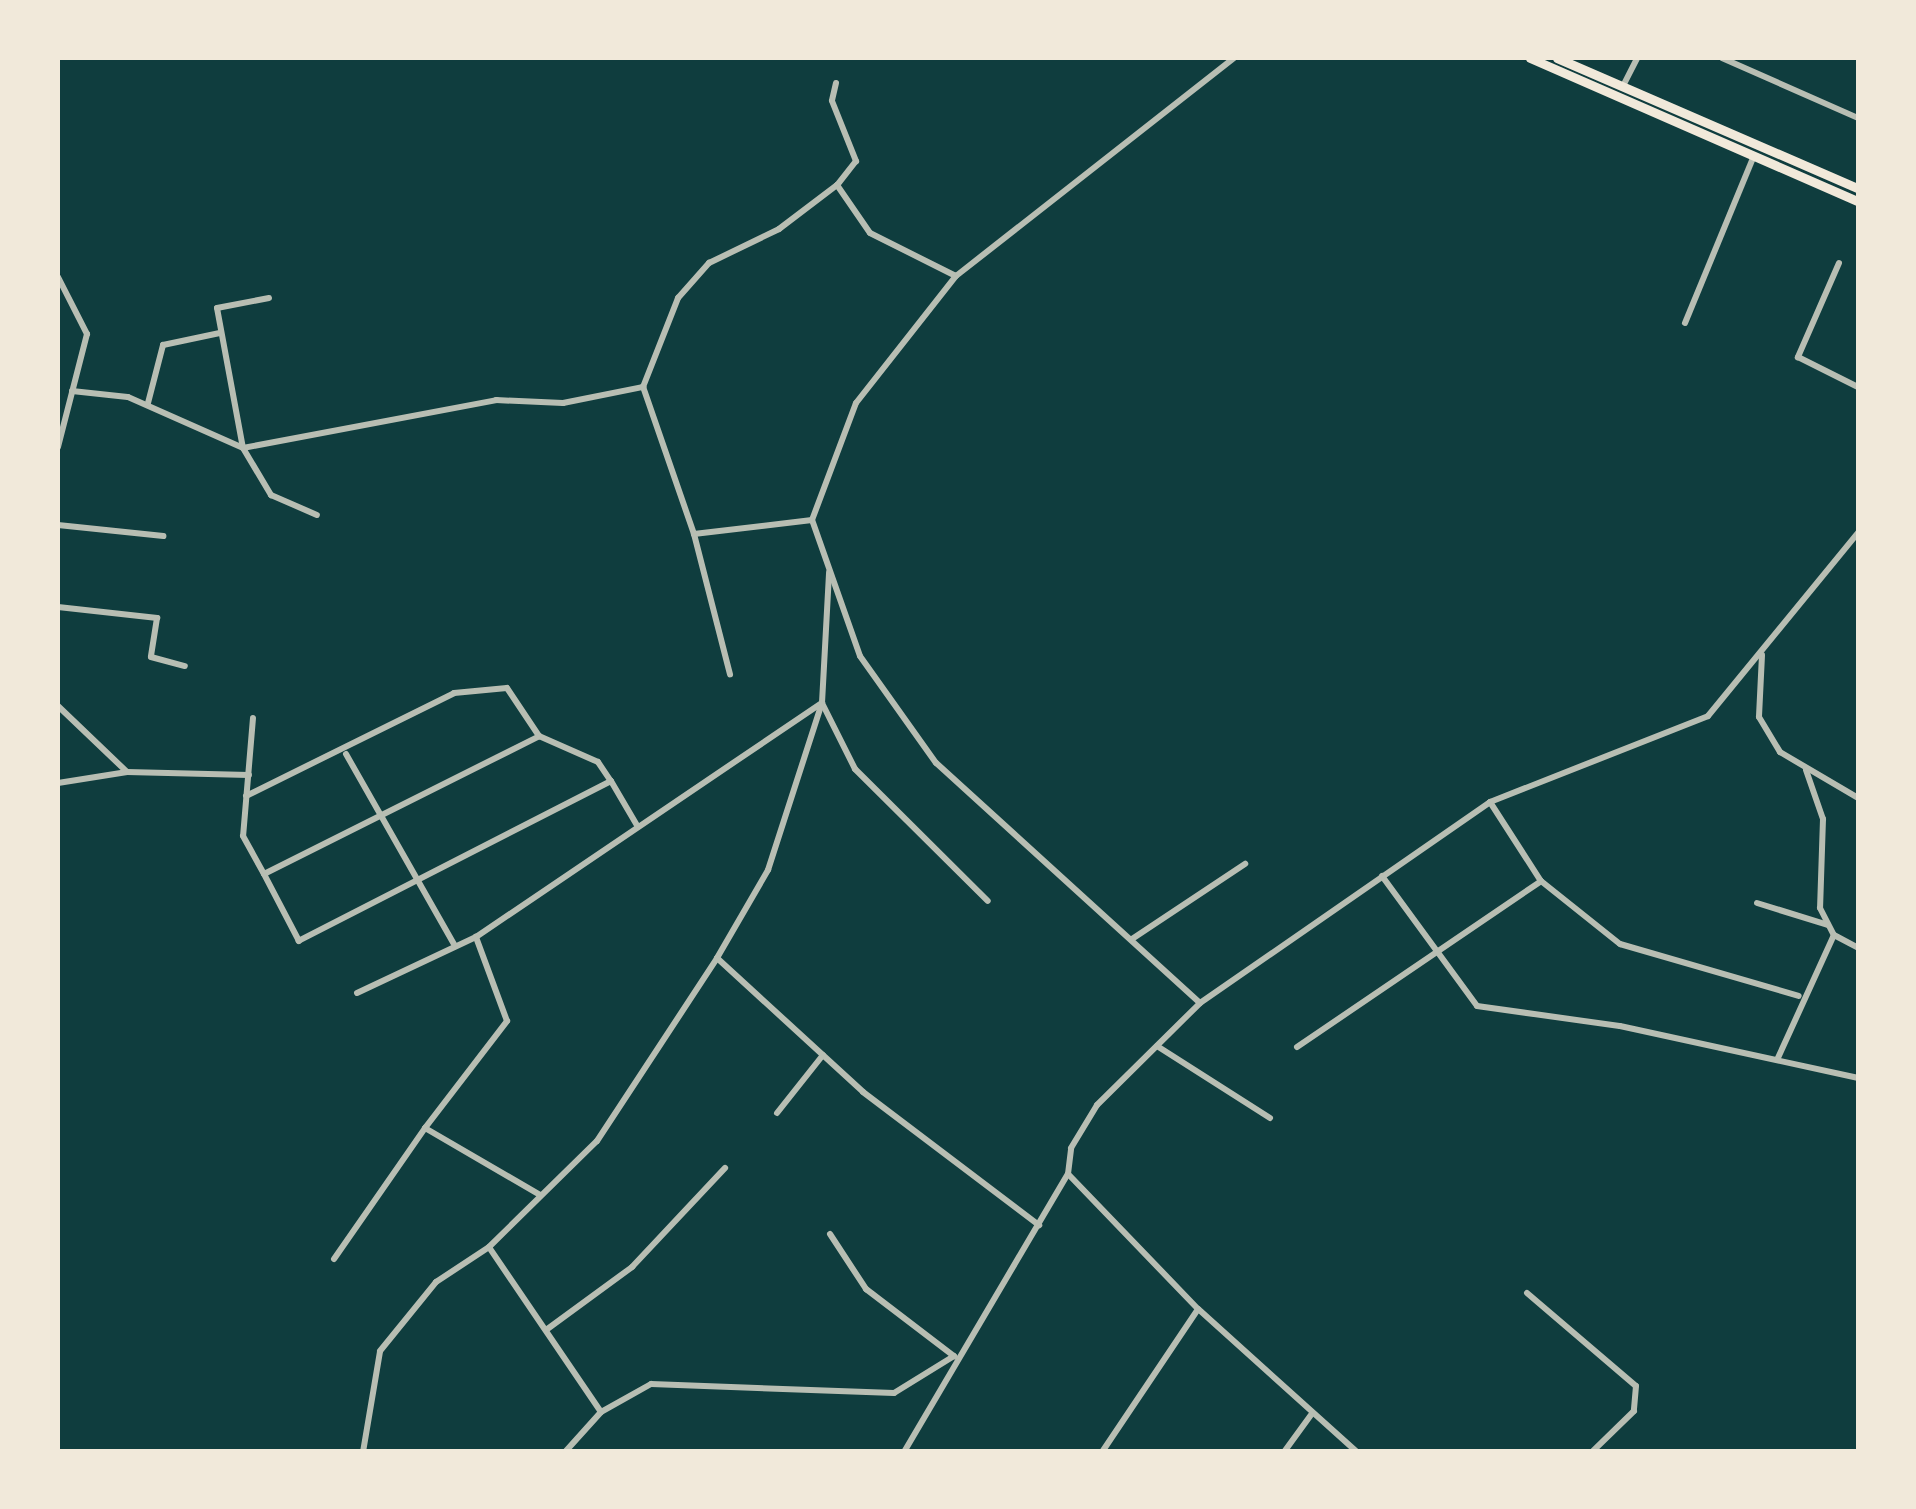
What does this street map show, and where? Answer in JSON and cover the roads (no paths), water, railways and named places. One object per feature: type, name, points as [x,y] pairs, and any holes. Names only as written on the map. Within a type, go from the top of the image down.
[{"type":"main road","points":[[1530,58],[1858,201]]},
{"type":"main road","points":[[1557,58],[1858,188]]},
{"type":"street","points":[[1200,1003],[936,763],[860,656],[812,520],[856,403],[956,276],[1234,58]]},
{"type":"street","points":[[1623,86],[1637,58]]},
{"type":"street","points":[[1722,58],[1858,118]]},
{"type":"street","points":[[730,674],[694,534],[643,388],[678,298],[709,263],[779,229],[837,185],[856,161],[832,102],[836,84]]},
{"type":"street","points":[[1685,323],[1754,156]]},
{"type":"street","points":[[837,185],[870,233],[956,276]]},
{"type":"street","points":[[1839,262],[1798,357],[1858,386]]},
{"type":"street","points":[[58,277],[87,334],[58,447]]},
{"type":"street","points":[[268,298],[217,308],[243,448],[271,495],[317,515]]},
{"type":"street","points":[[148,403],[163,345],[220,333]]},
{"type":"street","points":[[72,391],[148,403],[243,448],[496,400],[564,403],[643,388]]},
{"type":"street","points":[[694,534],[812,520]]},
{"type":"street","points":[[58,524],[163,536]]},
{"type":"street","points":[[904,1452],[954,1356],[1068,1174],[1071,1148],[1097,1105],[1200,1003],[1490,802],[1708,716],[1858,532]]},
{"type":"street","points":[[363,1452],[380,1351],[436,1282],[489,1246],[631,1097],[768,870],[822,702],[829,570]]},
{"type":"street","points":[[58,607],[157,618],[152,656],[185,666]]},
{"type":"street","points":[[1762,654],[1759,717],[1780,752],[1858,798]]},
{"type":"street","points":[[246,796],[346,754],[454,693],[507,688],[538,736],[598,762],[638,827]]},
{"type":"street","points":[[358,993],[476,937],[822,702]]},
{"type":"street","points":[[822,702],[855,769],[988,900]]},
{"type":"street","points":[[58,706],[127,772]]},
{"type":"street","points":[[253,718],[243,836],[300,941],[611,781]]},
{"type":"street","points":[[264,874],[538,736]]},
{"type":"street","points":[[346,754],[456,946]]},
{"type":"street","points":[[1806,770],[1823,818],[1820,908],[1834,935],[1858,948]]},
{"type":"street","points":[[58,783],[127,772],[250,776]]},
{"type":"street","points":[[1490,802],[1541,881],[1620,944],[1799,996]]},
{"type":"street","points":[[1132,939],[1245,864]]},
{"type":"street","points":[[1382,876],[1477,1006],[1858,1078]]},
{"type":"street","points":[[1297,1047],[1541,881]]},
{"type":"street","points":[[1757,903],[1829,925]]},
{"type":"street","points":[[1777,1060],[1799,996],[1834,935]]},
{"type":"street","points":[[334,1259],[425,1128],[508,1021],[476,937]]},
{"type":"street","points":[[717,958],[823,1054],[1039,1225]]},
{"type":"street","points":[[1157,1046],[1270,1118]]},
{"type":"street","points":[[778,1113],[823,1054]]},
{"type":"street","points":[[425,1128],[540,1195]]},
{"type":"street","points":[[546,1330],[632,1267],[725,1168]]},
{"type":"street","points":[[1068,1174],[1198,1309],[1311,1415],[1357,1452]]},
{"type":"street","points":[[830,1234],[866,1289],[954,1356]]},
{"type":"street","points":[[489,1246],[601,1412]]},
{"type":"street","points":[[1527,1293],[1636,1386],[1634,1411],[1592,1452]]},
{"type":"street","points":[[1102,1452],[1198,1309]]},
{"type":"street","points":[[564,1452],[601,1412],[650,1384],[894,1392],[954,1356]]},
{"type":"street","points":[[1284,1452],[1311,1415]]}]
